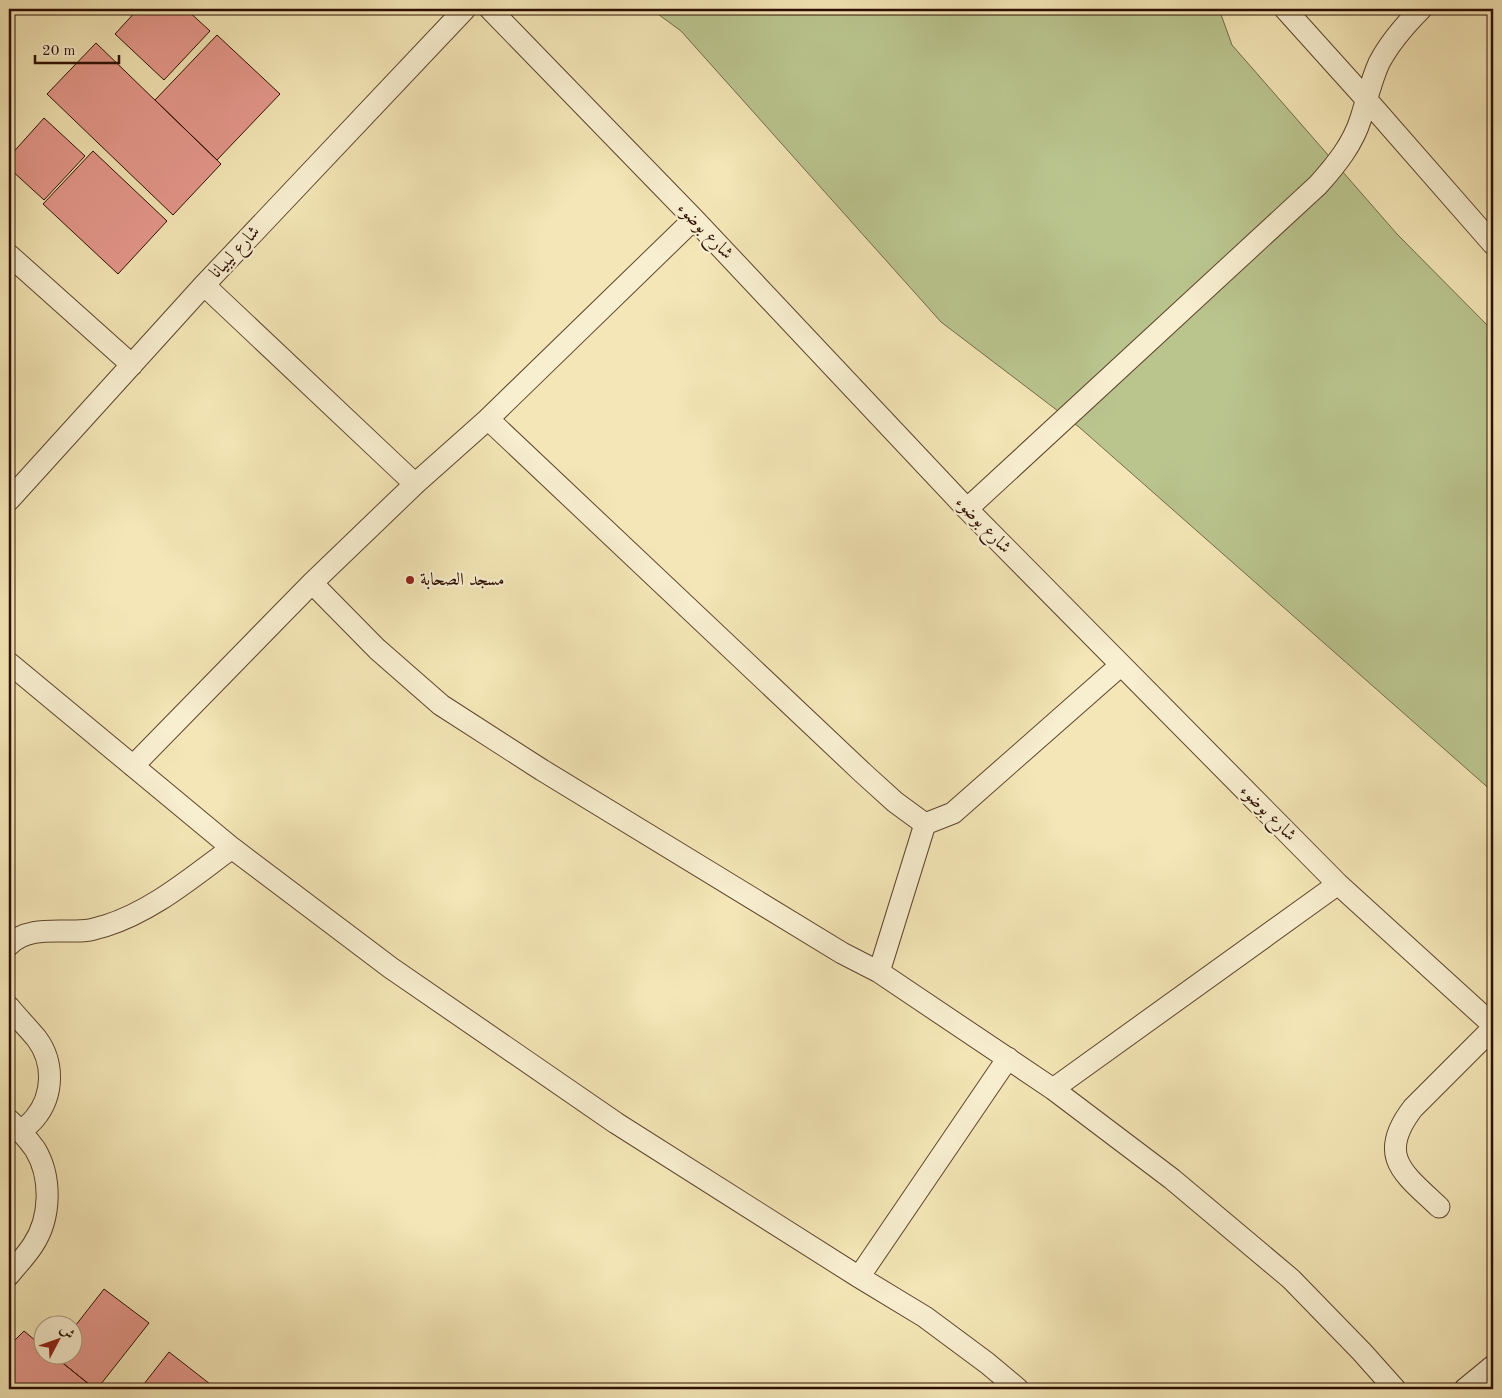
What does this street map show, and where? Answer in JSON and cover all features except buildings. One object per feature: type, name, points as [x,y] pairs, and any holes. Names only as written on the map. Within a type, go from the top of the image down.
[{"type":"street","name":"شارع ليبيانا","points":[[9,500],[204,285],[465,9]]},
{"type":"street","name":"شارع بوضوء","points":[[490,9],[694,219],[967,509],[1338,884],[1493,1027],[1413,1108],[1398,1131],[1395,1143],[1396,1156],[1400,1167],[1438,1207]]},
{"type":"street","points":[[1285,9],[1366,98],[1493,244]]},
{"type":"street","points":[[967,509],[1318,185],[1344,154],[1361,118],[1366,98],[1380,62],[1390,45],[1421,9]]},
{"type":"street","points":[[133,766],[312,583],[415,484],[488,419],[694,219]]},
{"type":"street","points":[[9,254],[132,365]]},
{"type":"street","points":[[204,285],[415,484]]},
{"type":"street","points":[[488,419],[863,773],[895,802],[925,824]]},
{"type":"street","points":[[312,583],[377,649],[441,705],[542,770],[842,953],[879,972],[1053,1088],[1172,1179],[1291,1279],[1395,1389]]},
{"type":"street","points":[[9,663],[232,848],[391,968],[616,1123],[925,1317],[987,1363],[1018,1389]]},
{"type":"street","points":[[925,824],[953,813],[1121,665]]},
{"type":"street","points":[[879,972],[925,824]]},
{"type":"street","points":[[9,945],[15,939],[32,932],[90,930],[122,919],[167,895],[232,848]]},
{"type":"street","points":[[1053,1088],[1338,884]]},
{"type":"street","points":[[9,1007],[38,1040],[48,1060],[50,1080],[46,1100],[36,1117],[15,1126],[36,1150],[43,1168],[47,1188],[47,1208],[42,1227],[34,1244],[9,1275]]},
{"type":"street","points":[[859,1277],[1008,1058]]},
{"type":"street","points":[[1465,1389],[1493,1366]]},
{"type":"green space","points":[[651,9],[1219,9],[1232,45],[1397,234],[1493,331],[1493,792],[1079,427],[941,322],[681,31]]},
{"type":"place","name":"مسجد الصحابة","points":[[410,580]]}]
